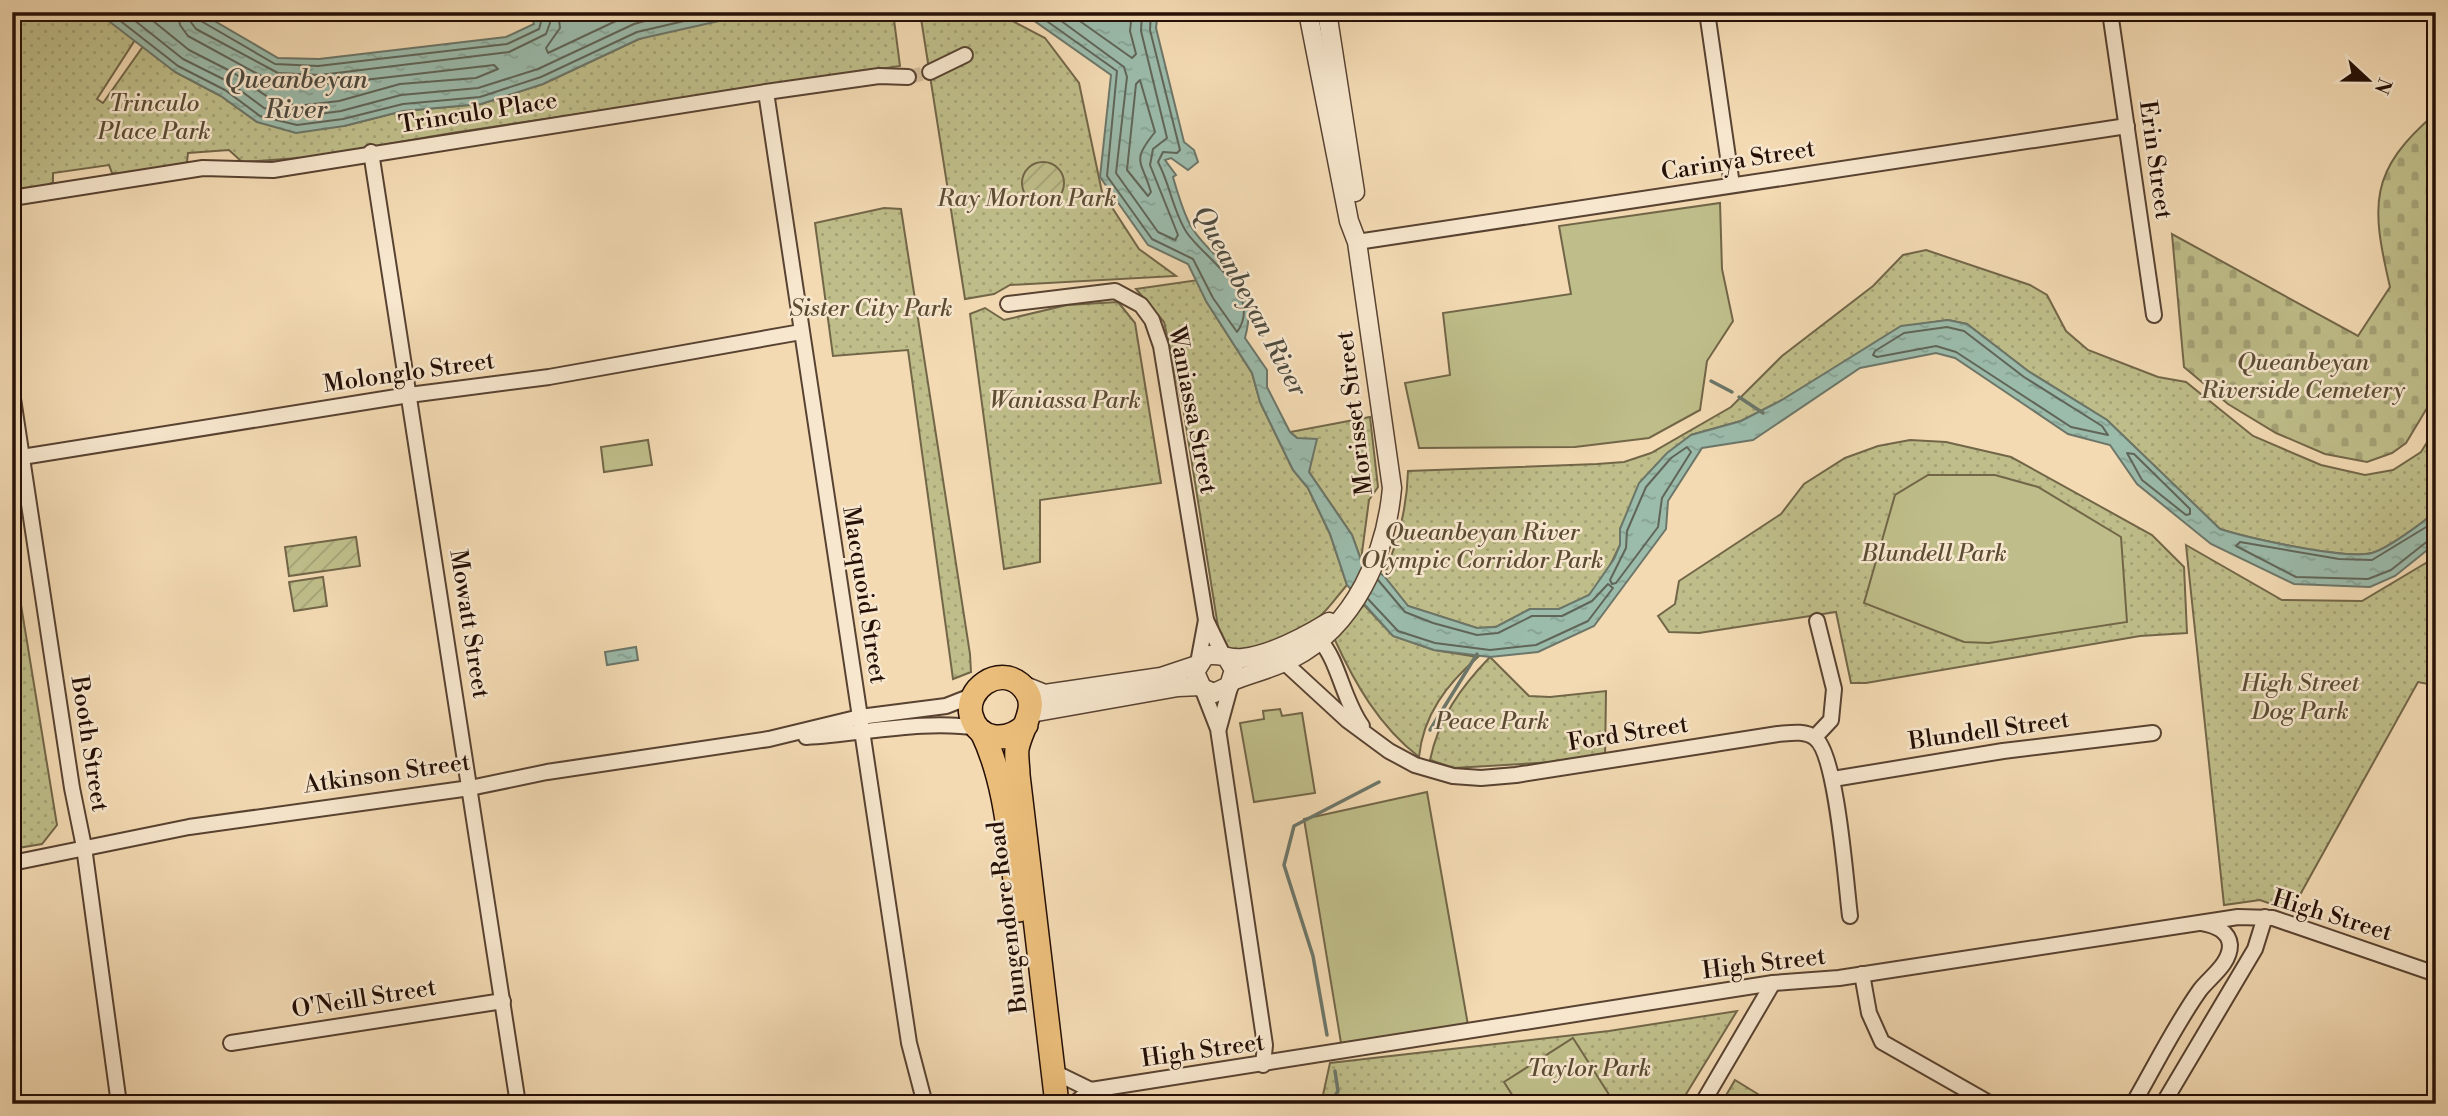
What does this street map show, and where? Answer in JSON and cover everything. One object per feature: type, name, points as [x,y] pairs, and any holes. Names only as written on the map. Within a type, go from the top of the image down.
[{"type":"highway","points":[[1004,678],[1020,684],[1027,692],[1028,719],[1009,737],[999,738],[980,730],[971,715],[974,695],[984,683],[993,679],[1004,678]]},
{"type":"highway","name":"Bungendore Road","points":[[1028,719],[1017,748],[1018,775],[1057,1104]]},
{"type":"highway","name":"Bungendore Road","points":[[980,730],[994,756],[999,779],[1048,1104]]},
{"type":"street","name":"Morisset Street","points":[[1308,12],[1349,221],[1357,242],[1392,488],[1390,514],[1375,564],[1346,610],[1320,641]]},
{"type":"street","name":"Morisset Street","points":[[1327,12],[1360,224],[1357,242]]},
{"type":"street","points":[[1707,12],[1732,185]]},
{"type":"street","name":"Erin Street","points":[[2110,12],[2154,315]]},
{"type":"street","points":[[1314,38],[1324,54],[1337,64]]},
{"type":"street","points":[[930,72],[965,55]]},
{"type":"street","name":"Trinculo Place","points":[[12,198],[193,169],[265,170],[766,92],[879,76],[908,77]]},
{"type":"street","name":"Macquoid Street","points":[[766,92],[909,1043],[925,1104]]},
{"type":"street","points":[[1334,141],[1343,107]]},
{"type":"street","name":"Carinya Street","points":[[1357,242],[2127,126]]},
{"type":"street","name":"Mowatt Street","points":[[371,152],[519,1104]]},
{"type":"street","name":"Waniassa Street","points":[[1008,304],[1115,291],[1141,305],[1152,320],[1161,346],[1206,620],[1226,657]]},
{"type":"street","name":"Molonglo Street","points":[[22,457],[410,395],[549,377],[801,332]]},
{"type":"street","name":"Booth Street","points":[[12,392],[72,788],[85,847],[119,1104]]},
{"type":"street","name":"Morisset Street","points":[[1289,643],[1346,610]]},
{"type":"street","name":"Waniassa Street","points":[[1198,664],[1206,620]]},
{"type":"street","points":[[1817,621],[1835,689],[1831,720],[1815,737],[1825,750],[1833,779],[1850,916]]},
{"type":"street","points":[[1020,684],[1045,694],[1161,677],[1198,664],[1208,655],[1254,656],[1289,643],[1320,641]]},
{"type":"street","points":[[1028,719],[1178,687],[1201,687],[1217,692],[1232,682],[1284,662],[1320,641]]},
{"type":"street","name":"Ford Street","points":[[1320,641],[1331,657],[1348,703],[1372,737]]},
{"type":"street","points":[[1218,729],[1234,670],[1226,657]]},
{"type":"street","name":"Ford Street","points":[[1284,662],[1347,720],[1372,737],[1415,765],[1453,776],[1481,778],[1778,734],[1801,733],[1815,737]]},
{"type":"street","points":[[1198,664],[1196,678],[1218,729],[1265,1045],[1263,1065]]},
{"type":"street","name":"Atkinson Street","points":[[12,863],[230,820],[470,788],[547,772],[769,738],[860,717],[946,706],[974,695]]},
{"type":"street","name":"Atkinson Street","points":[[769,738],[862,734],[949,724],[980,730]]},
{"type":"street","name":"Blundell Street","points":[[1833,779],[2003,751],[2153,733]]},
{"type":"street","points":[[2163,1104],[2257,945],[2265,917]]},
{"type":"street","name":"High Street","points":[[1091,1090],[1773,983],[1862,974],[2197,923],[2265,917],[2436,974]]},
{"type":"street","points":[[2133,1104],[2190,1006],[2224,963],[2230,945],[2221,930],[2197,923]]},
{"type":"street","points":[[1862,974],[1869,1013],[1882,1042],[1991,1104]]},
{"type":"street","points":[[1702,1104],[1773,983]]},
{"type":"street","name":"O'Neill Street","points":[[231,1043],[503,1001]]},
{"type":"street","points":[[2190,1006],[2213,1019]]},
{"type":"street","points":[[1052,1071],[1091,1090],[1074,1104]]},
{"type":"green space","name":"Trinculo Place Park","points":[[12,12],[97,12],[135,40],[97,99],[103,103],[144,45],[175,72],[221,96],[257,122],[344,126],[403,111],[481,104],[543,84],[662,31],[759,12],[893,12],[900,66],[452,133],[313,157],[242,162],[229,150],[188,153],[187,162],[181,165],[119,174],[112,173],[109,165],[53,173],[53,182],[48,185],[12,190]]},
{"type":"green space","name":"Ray Morton Park","points":[[920,12],[995,12],[1045,38],[1079,83],[1102,192],[1139,249],[1176,276],[1010,285],[994,294],[965,299]]},
{"type":"green space","name":"Queanbeyan Riverside Cemetery","points":[[2436,113],[2436,393],[2406,443],[2392,453],[2367,462],[2325,454],[2276,433],[2228,404],[2184,367],[2172,234],[2358,336],[2390,287],[2380,233],[2380,191],[2397,153]]},
{"type":"green space","points":[[1043,162],[1058,168],[1064,183],[1058,198],[1043,204],[1028,198],[1022,183],[1028,168]]},
{"type":"green space","points":[[1720,203],[1722,269],[1733,321],[1707,361],[1700,410],[1649,438],[1575,447],[1419,448],[1405,383],[1450,375],[1443,313],[1571,294],[1559,226]]},
{"type":"green space","name":"Sister City Park","points":[[884,208],[901,209],[970,654],[971,672],[953,679],[908,350],[833,356],[815,223]]},
{"type":"green space","name":"Queanbeyan River Olympic Corridor Park","points":[[1926,250],[2030,285],[2047,295],[2066,331],[2088,350],[2158,377],[2186,382],[2253,436],[2321,465],[2365,475],[2393,470],[2421,452],[2436,428],[2436,511],[2387,546],[2372,553],[2341,553],[2296,547],[2220,529],[2107,420],[2028,371],[1967,324],[1948,320],[1901,327],[1782,400],[1741,421],[1691,435],[1628,514],[1620,529],[1620,545],[1604,578],[1589,595],[1576,602],[1559,609],[1530,609],[1496,627],[1477,628],[1408,606],[1384,576],[1401,524],[1408,471],[1624,462],[1651,453],[1731,407],[1782,356],[1873,286],[1903,255]]},
{"type":"green space","points":[[1198,280],[1206,301],[1252,373],[1260,402],[1293,470],[1308,488],[1330,534],[1347,585],[1322,614],[1297,632],[1260,646],[1222,652],[1183,407],[1164,322],[1136,289]]},
{"type":"green space","name":"Waniassa Park","points":[[1118,302],[1135,323],[1161,483],[1040,500],[1040,562],[1004,569],[970,314],[985,308],[1004,320],[1067,305]]},
{"type":"green space","points":[[1370,417],[1378,487],[1369,500],[1361,560],[1352,535],[1309,472],[1313,451],[1290,432]]},
{"type":"green space","points":[[648,440],[652,465],[604,472],[601,447]]},
{"type":"green space","name":"Blundell Park","points":[[1910,440],[1946,442],[2011,457],[2152,535],[2184,567],[2187,633],[2140,636],[1866,683],[1851,683],[1836,612],[1699,633],[1669,632],[1658,616],[1675,604],[1679,581],[1781,514],[1804,484],[1845,458],[1878,446]]},
{"type":"green space","points":[[1928,475],[1995,475],[2038,487],[2121,537],[2127,622],[1989,643],[1964,642],[1864,603],[1895,495]]},
{"type":"green space","points":[[356,537],[360,566],[289,576],[285,547]]},
{"type":"green space","name":"High Street Dog Park","points":[[2186,545],[2282,600],[2362,601],[2436,557],[2436,681],[2433,685],[2418,682],[2291,911],[2260,900],[2224,905]]},
{"type":"green space","points":[[12,550],[57,825],[42,844],[12,849]]},
{"type":"green space","points":[[323,577],[327,606],[294,611],[289,582]]},
{"type":"green space","points":[[1364,605],[1393,636],[1434,650],[1478,657],[1456,678],[1438,701],[1426,727],[1419,757],[1392,732],[1369,703],[1334,638]]},
{"type":"green space","name":"Peace Park","points":[[1490,657],[1529,696],[1550,697],[1606,691],[1605,759],[1454,768],[1430,760],[1439,731],[1452,704]]},
{"type":"green space","points":[[1280,709],[1282,716],[1302,713],[1315,793],[1254,802],[1240,723],[1264,719],[1263,711]]},
{"type":"green space","points":[[1427,792],[1468,1025],[1341,1043],[1304,819]]},
{"type":"green space","name":"Taylor Park","points":[[1737,1011],[1680,1104],[1321,1104],[1330,1063],[1609,1031]]},
{"type":"green space","points":[[1573,1038],[1615,1104],[1518,1104],[1504,1082]]},
{"type":"green space","name":"Taylor Park","points":[[1735,1080],[1774,1104],[1721,1104]]},
{"type":"water","name":"Queanbeyan River","points":[[97,12],[199,12],[278,58],[319,59],[506,37],[534,24],[530,12],[759,12],[639,39],[543,84],[481,104],[403,111],[344,126],[296,133],[257,122],[221,96],[175,72]]},
{"type":"water","points":[[1013,12],[1158,12],[1156,28],[1184,142],[1194,150],[1198,162],[1188,170],[1171,158],[1165,160],[1176,175],[1173,177],[1186,216],[1203,243],[1236,275],[1243,286],[1248,299],[1249,316],[1245,338],[1267,370],[1267,387],[1290,432],[1297,438],[1317,439],[1309,472],[1352,535],[1361,560],[1384,576],[1408,606],[1477,628],[1496,627],[1530,609],[1559,609],[1589,595],[1614,559],[1620,545],[1620,529],[1639,483],[1667,453],[1691,435],[1741,421],[1782,400],[1901,326],[1948,320],[1967,324],[2028,371],[2107,420],[2220,529],[2297,547],[2341,553],[2372,553],[2387,546],[2436,511],[2436,543],[2395,576],[2370,587],[2294,584],[2211,544],[2137,484],[2110,445],[2068,434],[1955,358],[1936,353],[1860,368],[1753,440],[1702,448],[1668,501],[1666,529],[1594,626],[1538,652],[1490,657],[1434,650],[1393,636],[1347,585],[1330,534],[1308,488],[1293,470],[1260,402],[1252,373],[1206,301],[1188,264],[1148,245],[1100,177],[1111,75],[1030,18]]},
{"type":"water","points":[[636,647],[638,660],[607,665],[605,652]]},
{"type":"waterway","points":[[1711,381],[1732,392]]},
{"type":"waterway","points":[[1739,397],[1763,413]]},
{"type":"waterway","points":[[1430,730],[1477,654]]},
{"type":"waterway","points":[[1327,1035],[1313,956],[1284,865],[1294,826],[1379,782]]},
{"type":"waterway","points":[[1330,1104],[1338,1091],[1335,1071]]},
{"type":"tunnel","points":[[908,77],[930,72]]}]
